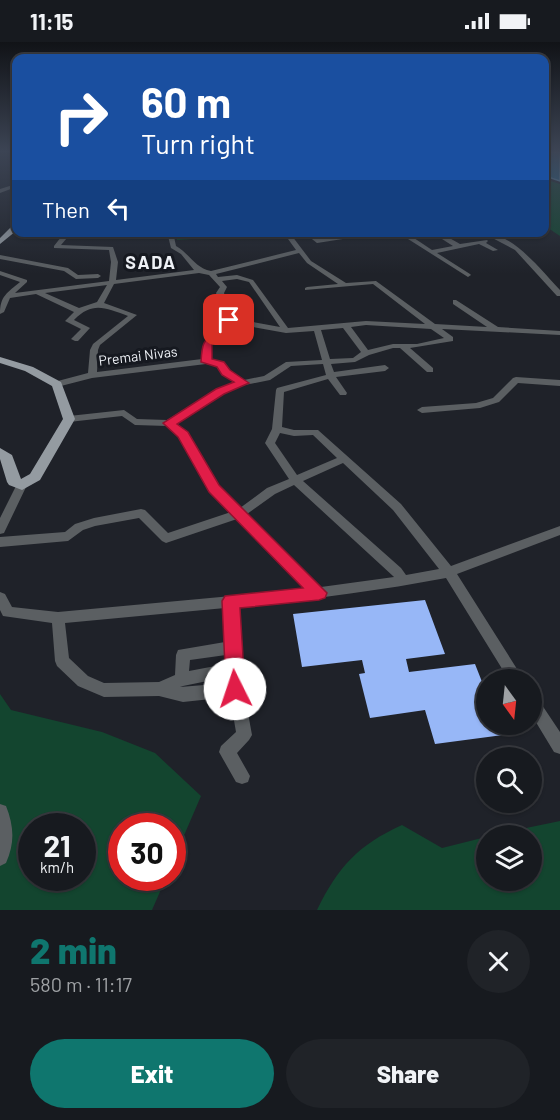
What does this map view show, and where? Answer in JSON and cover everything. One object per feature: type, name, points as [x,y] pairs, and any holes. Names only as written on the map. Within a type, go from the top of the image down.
[{"type":"main road","points":[[0,237],[12,226]]},
{"type":"main road","points":[[0,242],[12,231]]},
{"type":"main road","points":[[0,360],[29,369],[57,384],[69,419],[35,477],[22,485],[14,482],[7,458],[0,452]]},
{"type":"street","points":[[64,237],[56,247],[107,247],[114,252],[113,278],[100,304]]},
{"type":"street","points":[[171,237],[173,246],[183,253],[199,271]]},
{"type":"street","points":[[289,237],[309,262],[345,285]]},
{"type":"street","points":[[312,237],[317,241],[347,237]]},
{"type":"street","points":[[408,237],[468,275]]},
{"type":"street","points":[[443,237],[458,246]]},
{"type":"street","points":[[431,252],[496,238],[518,249],[560,294]]},
{"type":"street","points":[[480,242],[495,250]]},
{"type":"street","points":[[215,276],[298,251]]},
{"type":"street","points":[[0,256],[66,269],[76,277],[113,278]]},
{"type":"street","points":[[0,291],[9,294],[37,292],[113,278],[199,271],[215,276],[237,277],[251,281],[286,331]]},
{"type":"street","points":[[0,273],[25,281],[9,294],[0,312]]},
{"type":"street","points":[[215,276],[224,287],[220,293],[229,320],[221,335],[211,339],[207,344],[206,362],[220,364],[226,373],[243,383]]},
{"type":"street","points":[[69,419],[124,413],[135,422],[169,423],[220,391],[267,378],[289,364],[328,363],[361,358],[366,352],[417,346],[450,339],[374,282],[307,289]]},
{"type":"street","points":[[37,292],[79,311]]},
{"type":"street","points":[[456,302],[496,330]]},
{"type":"street","points":[[75,339],[86,328],[69,321],[79,311],[100,304],[133,315],[97,344],[94,350],[92,375]]},
{"type":"street","points":[[229,320],[286,331],[366,323],[560,333]]},
{"type":"street","points":[[346,326],[366,352]]},
{"type":"street","points":[[317,329],[331,377],[343,393]]},
{"type":"street","points":[[402,346],[430,370]]},
{"type":"street","name":"Premai Nivas","points":[[57,384],[92,375],[206,362]]},
{"type":"street","points":[[280,390],[331,377],[385,368]]},
{"type":"street","points":[[267,378],[280,390]]},
{"type":"street","points":[[422,410],[477,406],[496,400],[516,380],[560,383]]},
{"type":"street","points":[[280,390],[277,429],[270,443],[295,480],[397,572],[403,581]]},
{"type":"street","points":[[169,423],[183,435],[214,489],[319,593]]},
{"type":"street","points":[[277,429],[294,433],[315,432],[397,507],[449,573],[510,669]]},
{"type":"street","points":[[0,542],[68,536],[79,527],[94,522],[141,513],[166,538],[239,514],[271,491],[343,459]]},
{"type":"street","points":[[0,531],[22,485]]},
{"type":"street","points":[[0,598],[8,612],[58,618],[319,593],[449,573],[560,530]]},
{"type":"street","points":[[231,601],[233,669],[244,735],[227,752],[242,776]]},
{"type":"street","points":[[58,618],[63,662],[83,681],[104,690],[159,688],[183,695],[235,689]]},
{"type":"street","points":[[182,679],[183,655],[233,647]]},
{"type":"street","points":[[159,688],[182,679],[233,669]]},
{"type":"street","points":[[542,718],[560,746]]},
{"type":"street","points":[[0,812],[5,829],[0,857]]},
{"type":"green space","points":[[549,193],[560,193],[560,236],[549,229]]},
{"type":"green space","points":[[177,237],[225,237],[177,240]]},
{"type":"green space","points":[[0,694],[11,710],[102,732],[155,753],[201,796],[186,831],[186,813],[108,813],[108,891],[160,891],[152,910],[0,910]]},
{"type":"green space","points":[[560,821],[560,910],[317,910],[333,881],[361,849],[402,825],[442,848],[476,840],[476,891],[542,891],[541,825]]},
{"type":"building","points":[[425,600],[445,654],[406,659],[409,672],[475,664],[477,669],[476,735],[503,735],[435,744],[425,710],[370,718],[359,674],[365,673],[362,660],[302,667],[293,614]]},
{"type":"district","name":"SADA","points":[[151,263]]},
{"type":"route","points":[[229,320],[221,335],[211,339],[207,344],[206,362],[220,364],[226,373],[243,383],[220,391],[169,423],[183,435],[214,489],[319,593],[231,601],[235,689]]}]
